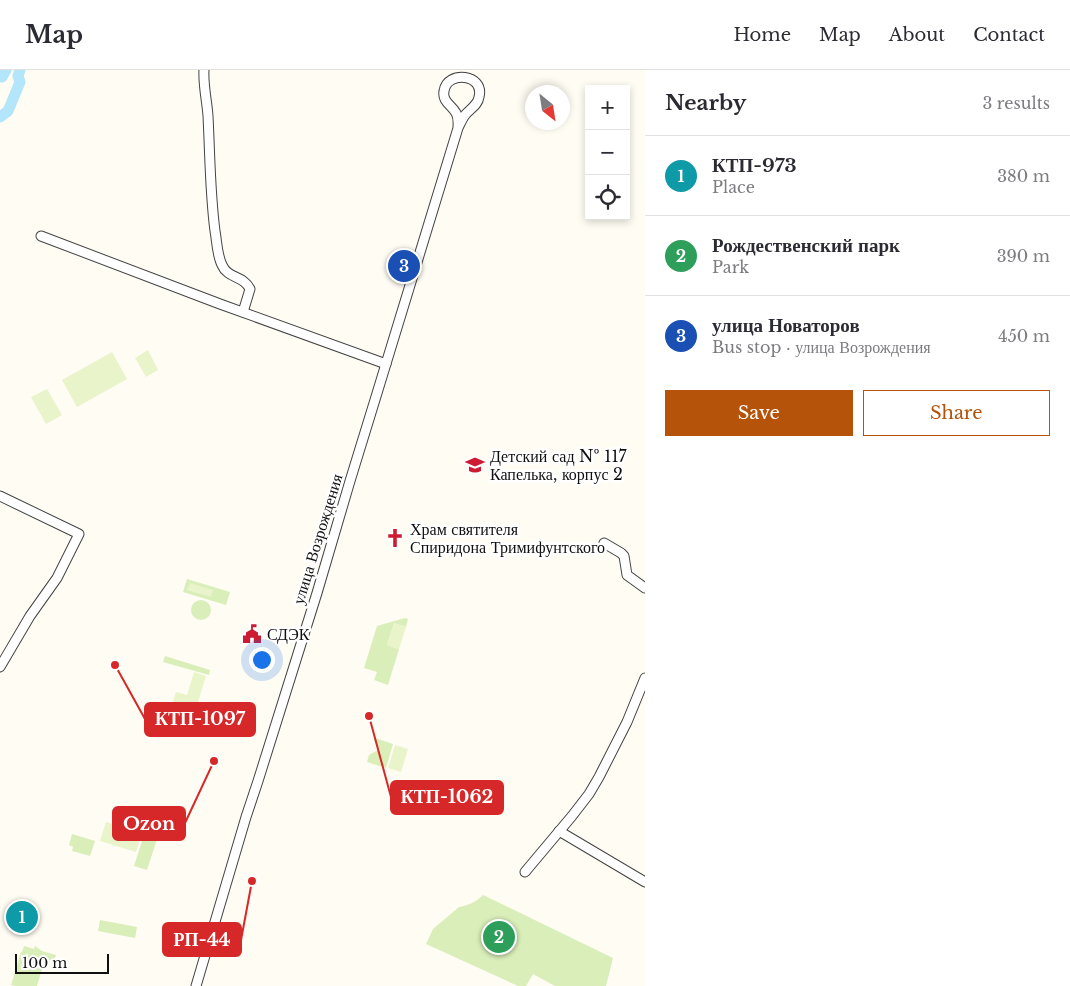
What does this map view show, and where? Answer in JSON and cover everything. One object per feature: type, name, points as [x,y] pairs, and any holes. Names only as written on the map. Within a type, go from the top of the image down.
[{"type":"street","points":[[204,70],[212,206],[218,249],[221,264],[227,274],[247,283],[250,289],[243,312]]},
{"type":"street","name":"улица Возрождения","points":[[196,986],[246,817],[311,612],[458,128],[465,115],[477,103],[480,97],[480,90],[477,84],[470,77],[463,75],[450,79],[444,91],[446,101],[457,114],[458,128]]},
{"type":"street","points":[[41,236],[386,364]]},
{"type":"street","points":[[0,496],[79,534],[57,578],[30,616],[0,667]]},
{"type":"street","points":[[604,543],[624,556],[628,575],[645,588]]},
{"type":"street","points":[[525,872],[589,794],[628,722],[645,678]]},
{"type":"street","points":[[559,831],[645,882]]},
{"type":"green space","points":[[148,350],[158,370],[146,377],[135,358]]},
{"type":"green space","points":[[112,352],[127,379],[77,407],[62,380]]},
{"type":"green space","points":[[47,389],[62,415],[46,424],[31,397]]},
{"type":"green space","points":[[187,579],[230,592],[226,605],[183,592]]},
{"type":"green space","points":[[190,583],[213,590],[211,597],[187,590]]},
{"type":"green space","points":[[201,600],[208,603],[211,610],[208,617],[201,620],[194,617],[191,610],[194,603]]},
{"type":"green space","points":[[405,618],[408,619],[406,627],[394,623],[387,645],[399,649],[388,685],[374,680],[377,672],[364,668],[377,626]]},
{"type":"green space","points":[[394,623],[406,627],[399,649],[387,645]]},
{"type":"green space","points":[[165,656],[210,670],[209,675],[163,662]]},
{"type":"green space","points":[[194,672],[206,676],[195,712],[172,705],[176,692],[187,695]]},
{"type":"green space","points":[[148,704],[163,708],[158,723],[143,719]]},
{"type":"green space","points":[[375,738],[393,744],[386,768],[367,762],[369,755],[378,750]]},
{"type":"green space","points":[[395,745],[408,749],[401,772],[388,768]]},
{"type":"green space","points":[[106,822],[142,833],[136,852],[100,841]]},
{"type":"green space","points":[[145,832],[158,836],[147,870],[134,866]]},
{"type":"green space","points":[[72,834],[95,841],[90,856],[72,851],[73,847],[69,845]]},
{"type":"green space","points":[[483,895],[613,958],[606,986],[555,986],[533,974],[526,986],[518,986],[426,944],[433,929],[459,907],[472,903]]},
{"type":"green space","points":[[100,920],[137,927],[135,938],[98,931]]},
{"type":"green space","points":[[24,946],[34,949],[35,946],[42,951],[56,955],[54,961],[45,959],[37,986],[11,985]]},
{"type":"waterway","points":[[0,76],[2,77],[6,70]]},
{"type":"waterway","points":[[0,117],[8,111],[20,82],[18,76],[20,70]]},
{"type":"place","name":"улица Новаторов","points":[[404,266]]},
{"type":"place","name":"Детский сад № 117 Капелька, корпус 2","points":[[475,465]]},
{"type":"place","name":"Храм святителя Спиридона Тримифунтского","points":[[395,538]]},
{"type":"place","name":"СДЭК","points":[[252,634]]},
{"type":"place","name":"КТП-1097","points":[[115,665]]},
{"type":"place","name":"КТП-1062","points":[[369,716]]},
{"type":"place","name":"Ozon","points":[[214,761]]},
{"type":"place","name":"РП-44","points":[[252,881]]},
{"type":"place","name":"КТП-973","points":[[22,917]]},
{"type":"place","name":"Рождественский парк","points":[[499,937]]}]
